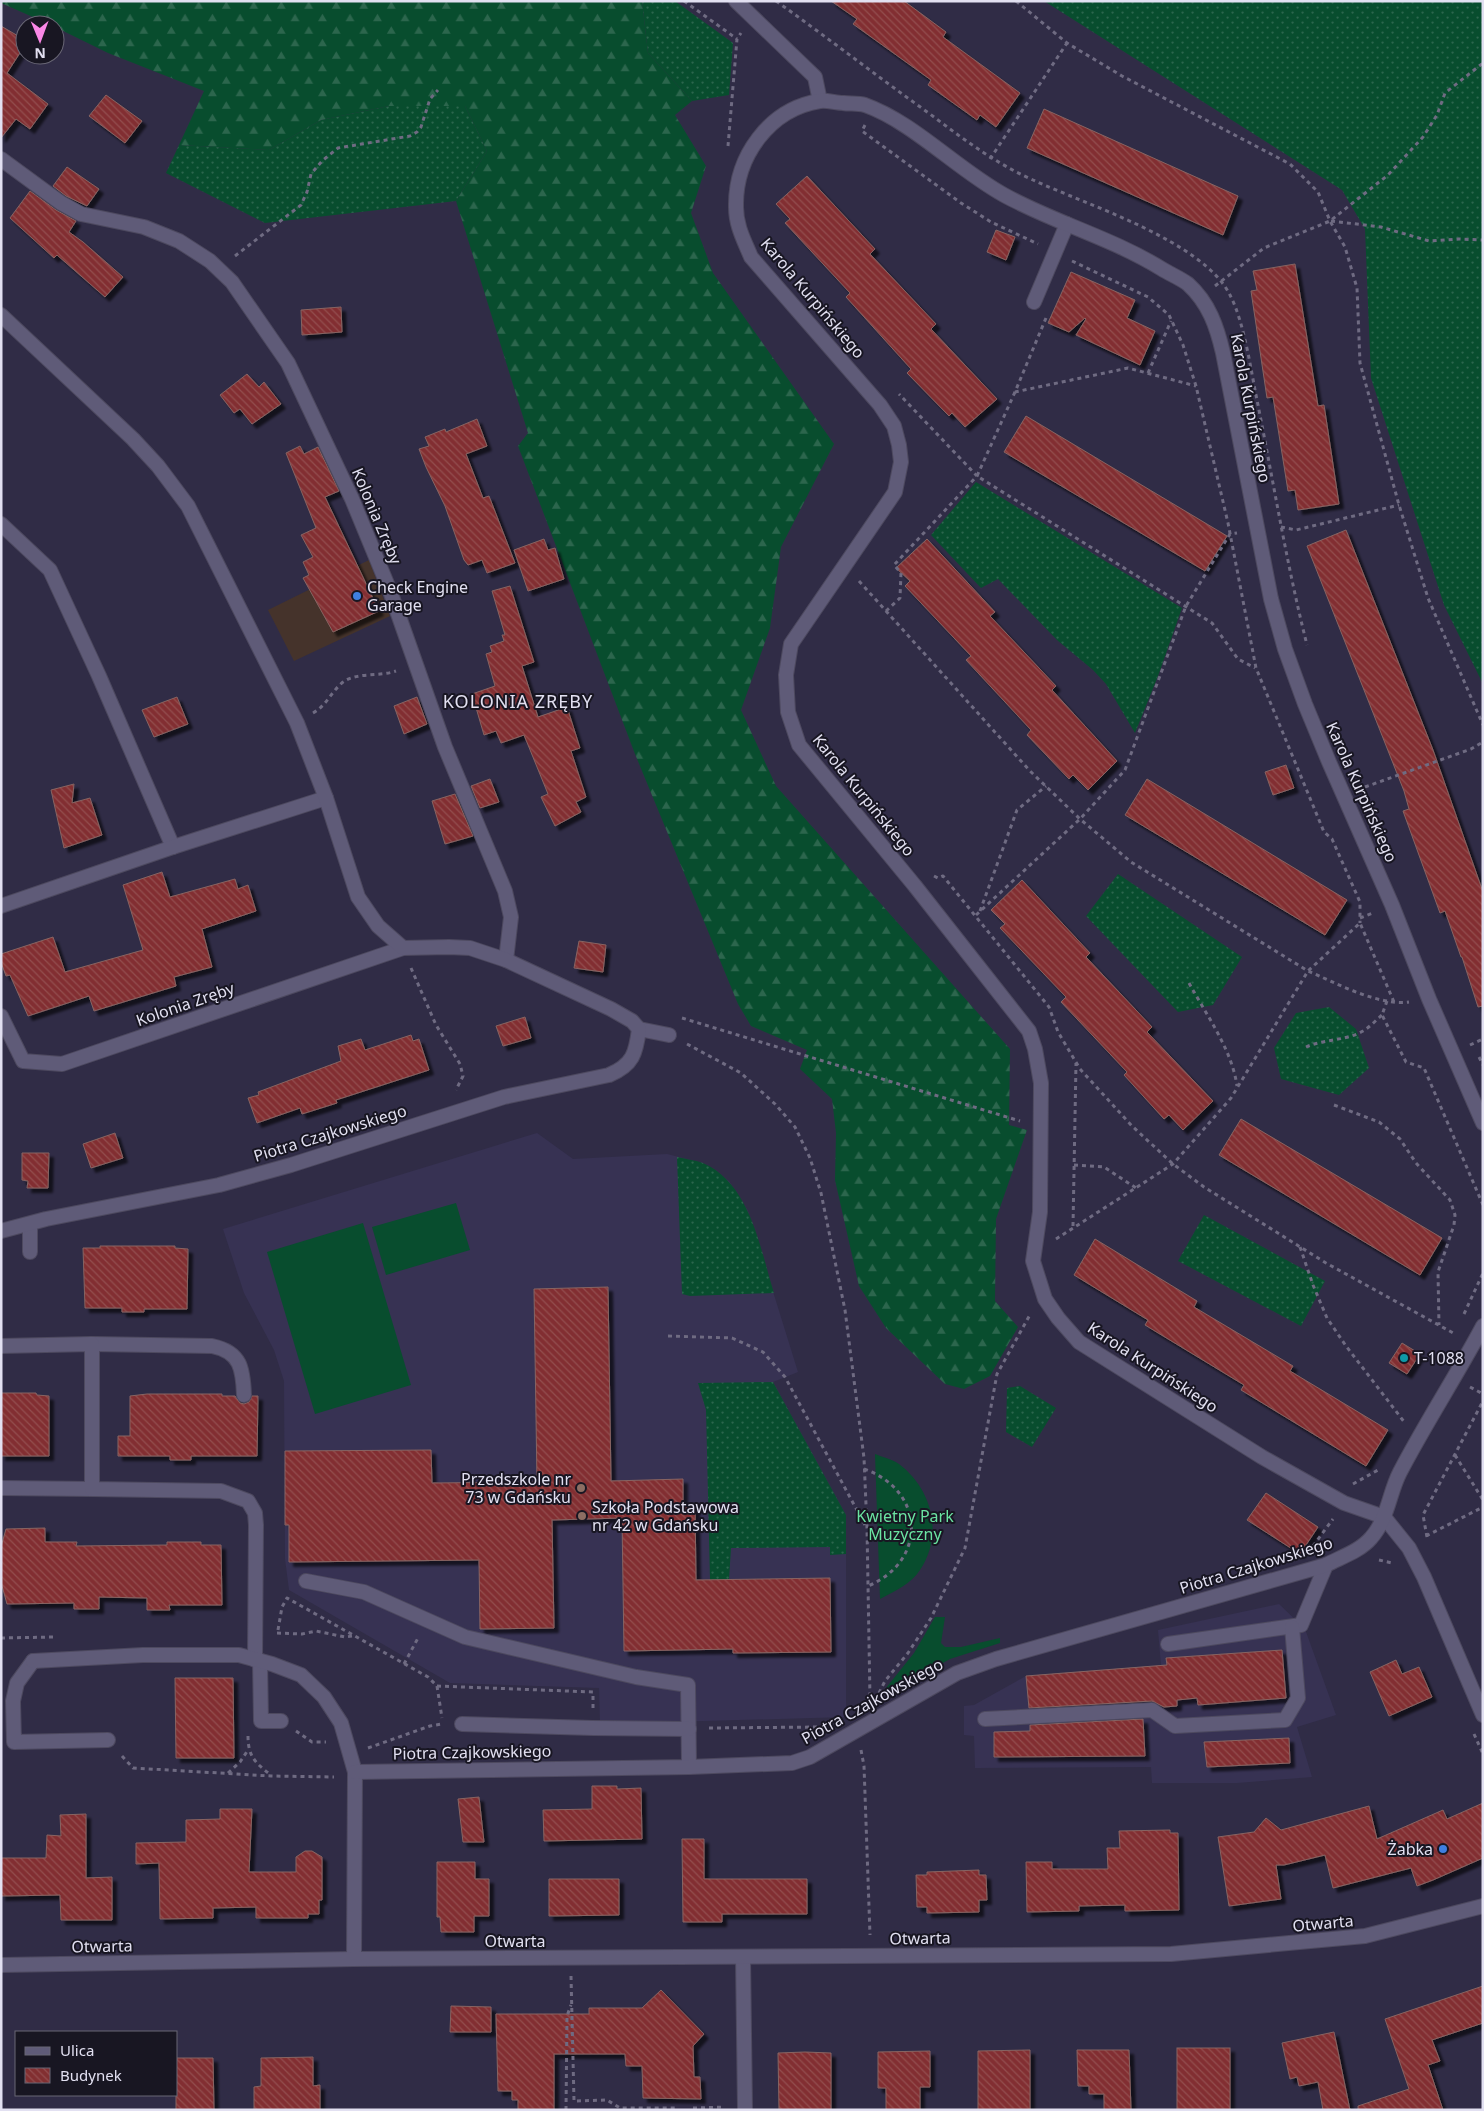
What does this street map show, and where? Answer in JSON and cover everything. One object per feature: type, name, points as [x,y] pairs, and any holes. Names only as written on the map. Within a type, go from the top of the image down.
[{"type":"street","points":[[736,1],[815,77],[820,101]]},
{"type":"street","name":"Karola Kurpińskiego","points":[[1384,1517],[1344,1503],[1262,1458],[1079,1342],[1058,1318],[1045,1299],[1033,1260],[1040,1212],[1041,1082],[1035,1048],[1029,1031],[915,886],[799,745],[788,712],[786,675],[791,644],[895,492],[901,462],[894,426],[880,405],[751,257],[738,228],[737,187],[746,159],[754,144],[783,114],[820,101],[864,105],[898,121],[977,179],[1006,196],[1143,257],[1186,284],[1203,300],[1214,320],[1224,353],[1270,599],[1305,704],[1483,1123]]},
{"type":"street","name":"Kolonia Zręby","points":[[1,159],[61,203],[81,214],[144,227],[170,237],[210,261],[232,282],[288,363],[352,498],[390,590],[445,748],[505,891],[511,917],[506,960],[470,948],[449,946],[403,948],[62,1064],[23,1061],[1,1016]]},
{"type":"street","points":[[1034,302],[1067,224]]},
{"type":"street","points":[[1,315],[133,439],[178,490],[199,524],[297,722],[326,798],[358,897],[378,926],[403,948]]},
{"type":"street","points":[[1,524],[50,570],[99,676],[172,847]]},
{"type":"street","points":[[1,906],[172,847],[326,798]]},
{"type":"street","points":[[506,960],[632,1020],[639,1029],[669,1035]]},
{"type":"street","name":"Piotra Czajkowskiego","points":[[1,1231],[219,1185],[290,1165],[504,1097],[609,1074],[620,1070],[632,1059],[637,1047],[639,1029]]},
{"type":"street","points":[[30,1224],[30,1252]]},
{"type":"street","points":[[1483,1326],[1399,1474],[1384,1517],[1409,1548],[1424,1577],[1483,1715]]},
{"type":"street","points":[[1,1346],[92,1344],[212,1346],[224,1349],[234,1356],[243,1374],[244,1395]]},
{"type":"street","points":[[92,1344],[92,1489]]},
{"type":"street","points":[[1,1488],[221,1491],[248,1501],[255,1513],[256,1525],[261,1721],[281,1721]]},
{"type":"street","name":"Piotra Czajkowskiego","points":[[355,1775],[792,1763],[810,1757],[957,1672],[996,1659],[1326,1564],[1350,1554],[1370,1539],[1384,1517]]},
{"type":"street","points":[[1168,1644],[1301,1625],[1326,1564]]},
{"type":"street","points":[[306,1582],[364,1592],[465,1637],[636,1677],[688,1685],[689,1767]]},
{"type":"street","points":[[985,1719],[1152,1710],[1175,1726],[1285,1720],[1298,1698],[1292,1627]]},
{"type":"street","points":[[108,1740],[14,1742],[13,1700],[17,1683],[33,1661],[194,1654],[239,1655],[301,1675],[324,1697],[341,1723],[355,1775],[354,1959]]},
{"type":"street","points":[[462,1724],[689,1729]]},
{"type":"street","name":"Otwarta","points":[[1,1964],[354,1959],[1171,1954],[1365,1936],[1483,1906]]},
{"type":"street","points":[[743,1957],[745,2108]]},
{"type":"path","points":[[684,1],[737,39],[728,148]]},
{"type":"path","points":[[776,1],[836,43],[881,79],[990,158],[1032,180],[1161,236],[1196,257],[1221,281],[1230,295],[1244,338],[1281,527],[1310,652]]},
{"type":"path","points":[[1016,1],[1067,43],[1122,76],[1290,164],[1318,192],[1330,221],[1346,247],[1356,288],[1360,363],[1399,505],[1428,598],[1483,725]]},
{"type":"path","points":[[977,179],[1067,43]]},
{"type":"path","points":[[1221,281],[1264,248],[1330,221],[1388,175],[1409,155],[1423,137],[1437,115],[1445,93],[1483,63]]},
{"type":"path","points":[[220,271],[243,249],[301,205],[307,192],[310,174],[322,161],[338,148],[410,136],[417,132],[430,99],[438,90]]},
{"type":"path","points":[[867,120],[862,131],[961,203],[991,222],[1056,253]]},
{"type":"path","points":[[1330,221],[1381,227],[1429,241],[1483,240]]},
{"type":"path","points":[[1067,269],[1070,260],[1148,297],[1169,315],[1183,345],[1196,386],[1230,534],[1256,668],[1324,832],[1332,839],[1360,902],[1360,923],[1394,1003]]},
{"type":"path","points":[[886,611],[900,598],[901,573],[894,565],[977,476],[1048,313]]},
{"type":"path","points":[[1148,373],[1172,321]]},
{"type":"path","points":[[1015,392],[1128,368],[1196,386]]},
{"type":"path","points":[[897,391],[977,476],[1212,623],[1238,659],[1256,668]]},
{"type":"path","points":[[1281,527],[1296,530],[1399,505]]},
{"type":"path","points":[[976,915],[1080,819],[1124,770],[1186,606],[1230,534],[1257,528]]},
{"type":"path","points":[[845,565],[1046,786],[1080,819],[1131,862],[1308,972],[1394,1003],[1429,999]]},
{"type":"path","points":[[297,722],[319,710],[343,682],[353,677],[378,676],[416,663]]},
{"type":"path","points":[[1365,787],[1471,749],[1483,742]]},
{"type":"path","points":[[1361,779],[1368,795]]},
{"type":"path","points":[[980,911],[1017,810],[1046,786]]},
{"type":"path","points":[[944,876],[1049,1007],[1058,1032],[1076,1063],[1132,1126],[1173,1164],[1204,1187],[1300,1246],[1473,1344]]},
{"type":"path","points":[[1054,1245],[1056,1239],[1173,1164],[1230,1098],[1308,972],[1360,923]]},
{"type":"path","points":[[403,948],[436,1025],[460,1064],[462,1076],[454,1094],[454,1113]]},
{"type":"path","points":[[1189,983],[1228,1054],[1235,1073],[1237,1087]]},
{"type":"path","points":[[1306,1047],[1319,1041],[1344,1038],[1364,1030],[1382,1015],[1387,1001]]},
{"type":"path","points":[[1382,1015],[1406,1062],[1424,1068],[1483,1205]]},
{"type":"path","points":[[684,1019],[1010,1118]]},
{"type":"path","points":[[1469,1034],[1483,1065]]},
{"type":"path","points":[[669,1035],[742,1073],[775,1104],[794,1127],[810,1158],[823,1202],[845,1310],[864,1469],[870,1700]]},
{"type":"path","points":[[1074,1227],[1076,1063]]},
{"type":"path","points":[[1334,1105],[1379,1122],[1400,1139],[1416,1163],[1450,1200],[1455,1215],[1454,1225],[1438,1272],[1439,1325]]},
{"type":"path","points":[[1074,1165],[1104,1167],[1136,1188]]},
{"type":"path","points":[[1300,1246],[1312,1285],[1327,1318],[1406,1425],[1411,1417]]},
{"type":"path","points":[[1463,1317],[1483,1273]]},
{"type":"path","points":[[877,1696],[885,1681],[908,1653],[930,1618],[964,1548],[997,1374],[1035,1306]]},
{"type":"path","points":[[1451,1343],[1459,1326]]},
{"type":"path","points":[[668,1336],[732,1338],[763,1352],[785,1377],[867,1528]]},
{"type":"path","points":[[1483,1401],[1423,1515],[1427,1536],[1483,1507]]},
{"type":"path","points":[[1455,1455],[1483,1500]]},
{"type":"path","points":[[1348,1481],[1353,1484],[1383,1467]]},
{"type":"path","points":[[864,1469],[882,1477],[898,1490],[910,1513],[912,1526],[907,1552],[900,1564],[880,1581],[868,1586]]},
{"type":"path","points":[[1308,1554],[1336,1513]]},
{"type":"path","points":[[278,1626],[282,1607],[287,1598],[428,1677],[437,1686],[443,1724]]},
{"type":"path","points":[[277,1633],[302,1634],[316,1631],[345,1637],[354,1636]]},
{"type":"path","points":[[404,1664],[416,1644]]},
{"type":"path","points":[[437,1686],[593,1692],[593,1728]]},
{"type":"path","points":[[373,1747],[436,1724]]},
{"type":"path","points":[[689,1729],[824,1727]]},
{"type":"path","points":[[108,1740],[133,1768],[228,1773],[355,1775]]},
{"type":"path","points":[[318,1742],[326,1742]]},
{"type":"path","points":[[859,1742],[864,1766],[870,1940]]},
{"type":"path","points":[[228,1773],[240,1762],[248,1749]]},
{"type":"path","points":[[571,1971],[574,2100],[607,2100],[620,2108],[676,2108]]},
{"type":"path","points":[[566,2110],[567,2016],[572,2002]]},
{"type":"path","points":[[693,2108],[745,2108]]},
{"type":"shaded area","points":[[369,560],[390,616],[294,661],[268,610]]},
{"type":"shaded area","points":[[537,1133],[573,1159],[667,1154],[703,1163],[729,1181],[748,1211],[798,1372],[773,1382],[846,1515],[846,1717],[600,1724],[599,1688],[450,1683],[289,1590],[285,1559],[284,1381],[274,1350],[244,1293],[223,1229]]},
{"type":"shaded area","points":[[1279,1604],[1305,1629],[1336,1715],[1297,1727],[1312,1777],[1237,1783],[1152,1783],[1151,1767],[975,1768],[974,1736],[964,1735],[964,1706],[974,1705],[1026,1676],[1161,1665],[1158,1630]]},
{"type":"green space","points":[[1,1],[642,1],[648,53],[692,101],[675,115],[706,166],[691,213],[713,273],[834,444],[781,547],[770,628],[741,710],[776,786],[1010,1049],[1009,1125],[1027,1130],[996,1219],[995,1301],[1018,1327],[990,1376],[964,1389],[945,1384],[886,1328],[859,1286],[835,1180],[836,1133],[832,1099],[800,1069],[807,1050],[751,1026],[738,1004],[635,754],[518,446],[528,433],[456,201],[487,151],[465,106],[389,106],[321,120],[269,150],[179,145],[204,91],[108,53],[65,32],[65,15],[28,15],[1,3]]},
{"type":"green space","points":[[642,1],[675,1],[733,43],[729,95],[692,101],[648,53]]},
{"type":"green space","points":[[1044,1],[1483,1],[1483,684],[1444,605],[1371,378],[1365,229],[1342,190]]},
{"type":"green space","points":[[389,106],[465,106],[487,151],[456,201],[265,223],[166,173],[179,145],[269,150],[321,120]]},
{"type":"green space","points":[[976,482],[1182,608],[1135,733],[1106,684],[1093,670],[1057,640],[998,579],[981,588],[931,535]]},
{"type":"green space","points":[[1118,874],[1242,957],[1213,1005],[1178,1012],[1086,916]]},
{"type":"green space","points":[[1329,1007],[1356,1029],[1369,1068],[1339,1095],[1281,1079],[1274,1048],[1296,1013]]},
{"type":"green space","points":[[677,1157],[703,1163],[719,1173],[732,1186],[743,1202],[751,1219],[774,1293],[690,1296],[682,1294]]},
{"type":"green space","points":[[456,1203],[470,1250],[386,1275],[372,1227]]},
{"type":"green space","points":[[1204,1215],[1325,1281],[1301,1326],[1178,1261]]},
{"type":"green space","points":[[363,1223],[411,1385],[315,1414],[267,1252]]},
{"type":"green space","points":[[773,1382],[846,1515],[846,1554],[830,1555],[830,1547],[731,1548],[729,1580],[710,1580],[706,1410],[698,1383]]},
{"type":"green space","points":[[1020,1386],[1056,1408],[1032,1447],[1006,1432],[1007,1388]]},
{"type":"green space","name":"Kwietny Park Muzyczny","points":[[875,1454],[899,1464],[920,1486],[931,1513],[933,1527],[927,1556],[920,1570],[907,1583],[880,1599]]},
{"type":"green space","points":[[935,1617],[945,1617],[941,1643],[945,1647],[961,1647],[1000,1638],[1000,1643],[950,1659],[893,1691],[886,1688],[914,1653]]},
{"type":"building","points":[[831,1],[904,1],[946,32],[943,37],[1020,93],[996,127],[980,115],[977,120],[928,85],[931,80],[853,24],[857,19]]},
{"type":"building","points":[[1,26],[15,34],[15,61],[7,73],[48,104],[30,129],[16,119],[1,138]]},
{"type":"building","points":[[106,95],[142,121],[125,143],[89,116]]},
{"type":"building","points":[[1044,109],[1238,196],[1223,235],[1027,148]]},
{"type":"building","points":[[67,167],[99,189],[87,206],[66,196],[53,186]]},
{"type":"building","points":[[807,176],[875,249],[870,254],[936,324],[931,329],[997,399],[965,427],[952,413],[949,416],[907,373],[911,369],[846,297],[850,293],[785,223],[790,219],[776,204]]},
{"type":"building","points":[[30,191],[56,210],[76,221],[69,232],[123,277],[105,297],[57,255],[54,258],[10,218]]},
{"type":"building","points":[[996,230],[1015,237],[1006,260],[987,252]]},
{"type":"building","points":[[1295,264],[1318,406],[1324,405],[1339,504],[1298,510],[1295,490],[1288,491],[1273,397],[1267,398],[1251,291],[1257,290],[1253,271]]},
{"type":"building","points":[[1071,272],[1135,300],[1127,318],[1155,331],[1140,365],[1076,335],[1085,318],[1069,332],[1048,323]]},
{"type":"building","points":[[341,307],[342,332],[302,335],[301,310]]},
{"type":"building","points":[[247,374],[259,387],[264,382],[281,404],[252,424],[240,409],[234,413],[220,395]]},
{"type":"building","points":[[1026,416],[1227,536],[1205,571],[1004,452]]},
{"type":"building","points":[[477,419],[487,446],[466,454],[483,498],[489,496],[515,563],[487,573],[482,560],[468,565],[464,560],[445,506],[419,449],[429,446],[425,437],[445,429],[446,432]]},
{"type":"building","points":[[300,446],[304,454],[318,447],[339,491],[325,497],[379,611],[333,632],[303,578],[309,575],[303,562],[313,557],[301,535],[316,528],[286,453]]},
{"type":"building","points":[[1346,530],[1433,750],[1483,892],[1483,1006],[1478,1007],[1445,911],[1440,913],[1403,811],[1409,809],[1404,791],[1307,546]]},
{"type":"building","points":[[544,539],[548,550],[555,548],[564,579],[528,591],[514,550]]},
{"type":"building","points":[[927,539],[995,612],[990,616],[1056,686],[1052,690],[1117,761],[1088,790],[1073,775],[1069,779],[1027,735],[1031,730],[966,660],[971,656],[905,586],[910,581],[896,568]]},
{"type":"building","points":[[510,586],[534,662],[522,666],[538,717],[567,707],[580,748],[571,751],[586,797],[576,802],[581,812],[555,826],[541,797],[548,794],[524,735],[501,743],[496,731],[484,735],[472,694],[495,686],[486,654],[492,652],[490,646],[504,641],[502,635],[505,635],[492,591]]},
{"type":"building","points":[[177,697],[188,724],[154,737],[142,710]]},
{"type":"building","points":[[417,697],[427,724],[404,734],[394,706]]},
{"type":"building","points":[[1286,765],[1294,788],[1273,795],[1265,772]]},
{"type":"building","points":[[490,779],[499,802],[480,808],[471,786]]},
{"type":"building","points":[[1147,779],[1347,900],[1325,935],[1125,815]]},
{"type":"building","points":[[74,784],[72,803],[90,798],[102,835],[64,848],[51,790]]},
{"type":"building","points":[[455,794],[473,836],[445,844],[432,801]]},
{"type":"building","points":[[162,872],[170,897],[235,879],[238,889],[248,885],[256,911],[202,929],[212,967],[174,977],[176,986],[94,1011],[89,996],[28,1016],[10,975],[6,976],[1,962],[1,954],[53,937],[65,972],[143,950],[123,885]]},
{"type":"building","points":[[1022,880],[1090,953],[1086,957],[1152,1027],[1147,1032],[1213,1101],[1183,1130],[1169,1115],[1164,1119],[1124,1075],[1127,1072],[1061,1002],[1066,997],[1000,928],[1005,924],[991,910]]},
{"type":"building","points":[[579,941],[606,945],[603,972],[574,968]]},
{"type":"building","points":[[525,1017],[531,1038],[503,1046],[496,1026]]},
{"type":"building","points":[[411,1035],[413,1041],[419,1039],[429,1070],[336,1100],[337,1103],[302,1114],[300,1108],[257,1123],[248,1098],[259,1095],[258,1092],[341,1061],[338,1046],[361,1039],[365,1050]]},
{"type":"building","points":[[1241,1119],[1442,1238],[1420,1275],[1219,1155]]},
{"type":"building","points":[[115,1133],[123,1158],[91,1168],[83,1144]]},
{"type":"building","points":[[22,1153],[49,1153],[48,1188],[27,1188],[28,1181],[22,1180]]},
{"type":"building","points":[[1095,1239],[1197,1301],[1194,1307],[1293,1366],[1290,1371],[1388,1430],[1366,1466],[1241,1390],[1244,1385],[1145,1325],[1148,1320],[1074,1275]]},
{"type":"building","points":[[100,1246],[175,1246],[175,1248],[188,1249],[187,1309],[144,1309],[144,1312],[122,1312],[122,1308],[85,1308],[83,1248],[100,1248]]},
{"type":"building","points":[[608,1287],[611,1481],[683,1479],[683,1504],[695,1504],[696,1580],[830,1578],[831,1652],[733,1653],[733,1649],[624,1651],[622,1518],[552,1520],[554,1628],[480,1629],[479,1560],[289,1562],[289,1525],[285,1525],[285,1451],[431,1450],[432,1483],[537,1482],[534,1289]]},
{"type":"building","name":"T-1088","points":[[1402,1343],[1420,1354],[1407,1374],[1389,1363]]},
{"type":"building","points":[[1,1393],[36,1393],[37,1395],[49,1396],[49,1456],[1,1456]]},
{"type":"building","points":[[147,1394],[222,1394],[222,1396],[235,1396],[240,1403],[244,1404],[249,1402],[252,1396],[258,1396],[257,1456],[191,1456],[191,1460],[170,1460],[170,1456],[118,1456],[118,1436],[130,1436],[130,1396]]},
{"type":"building","points":[[1266,1493],[1318,1527],[1300,1554],[1247,1520]]},
{"type":"building","points":[[45,1528],[45,1542],[77,1542],[76,1546],[167,1545],[167,1542],[201,1542],[201,1545],[221,1545],[222,1605],[169,1605],[170,1610],[147,1610],[147,1598],[99,1597],[99,1609],[74,1609],[74,1603],[7,1604],[1,1582],[1,1547],[6,1529]]},
{"type":"building","points":[[1282,1650],[1286,1698],[1198,1705],[1197,1698],[1177,1700],[1177,1706],[1164,1707],[1152,1701],[1029,1708],[1026,1676],[1167,1665],[1166,1658]]},
{"type":"building","points":[[1396,1660],[1402,1674],[1419,1667],[1432,1697],[1389,1716],[1370,1672]]},
{"type":"building","points":[[175,1678],[233,1678],[234,1758],[176,1758]]},
{"type":"building","points":[[1143,1719],[1145,1756],[994,1757],[994,1732],[1030,1731],[1030,1725]]},
{"type":"building","points":[[1289,1738],[1290,1763],[1207,1767],[1204,1742]]},
{"type":"building","points":[[592,1786],[617,1786],[617,1789],[641,1788],[642,1839],[544,1841],[543,1810],[592,1809]]},
{"type":"building","points":[[479,1797],[484,1842],[463,1842],[458,1799]]},
{"type":"building","points":[[1483,1803],[1483,1858],[1433,1880],[1417,1886],[1411,1868],[1333,1888],[1325,1855],[1284,1865],[1276,1865],[1281,1899],[1229,1906],[1218,1837],[1254,1832],[1266,1818],[1281,1830],[1369,1806],[1377,1839],[1443,1810],[1447,1819]]},
{"type":"building","points":[[220,1809],[252,1809],[249,1872],[296,1872],[296,1857],[305,1851],[312,1851],[322,1857],[322,1900],[319,1900],[319,1914],[308,1914],[308,1918],[256,1918],[256,1907],[213,1908],[213,1918],[160,1919],[159,1863],[136,1864],[136,1843],[186,1842],[186,1820],[220,1819]]},
{"type":"building","points":[[86,1814],[86,1878],[112,1877],[112,1920],[61,1920],[60,1895],[1,1896],[1,1858],[46,1858],[47,1835],[61,1836],[60,1815]]},
{"type":"building","points":[[1170,1830],[1170,1833],[1178,1833],[1179,1910],[1125,1911],[1125,1905],[1079,1906],[1079,1911],[1027,1912],[1026,1862],[1052,1862],[1052,1869],[1108,1869],[1107,1848],[1120,1848],[1119,1831]]},
{"type":"building","points":[[682,1839],[704,1839],[704,1879],[807,1879],[807,1914],[722,1914],[722,1922],[683,1922]]},
{"type":"building","points":[[437,1862],[475,1862],[475,1879],[489,1879],[489,1916],[474,1916],[474,1932],[441,1932],[440,1917],[437,1917]]},
{"type":"building","points":[[979,1870],[979,1875],[986,1875],[987,1900],[979,1900],[979,1912],[927,1913],[927,1907],[917,1907],[916,1875],[927,1875],[927,1872]]},
{"type":"building","points":[[549,1879],[619,1879],[619,1915],[549,1916]]},
{"type":"building","points":[[1483,1986],[1483,2023],[1432,2040],[1440,2061],[1428,2065],[1443,2110],[1358,2110],[1358,2106],[1409,2089],[1385,2019]]},
{"type":"building","points":[[661,1990],[704,2034],[693,2046],[694,2077],[700,2077],[701,2099],[643,2098],[642,2066],[626,2066],[625,2054],[554,2054],[554,2110],[518,2110],[518,2100],[512,2100],[512,2091],[498,2091],[496,2014],[589,2014],[589,2008],[642,2008]]},
{"type":"building","points":[[451,2006],[491,2007],[491,2032],[450,2032]]},
{"type":"building","points":[[1334,2032],[1350,2110],[1323,2110],[1318,2082],[1299,2086],[1297,2077],[1290,2079],[1282,2043]]},
{"type":"building","points":[[1177,2048],[1230,2048],[1230,2110],[1177,2110]]},
{"type":"building","points":[[1030,2050],[1030,2110],[978,2110],[978,2051]]},
{"type":"building","points":[[1077,2050],[1129,2050],[1131,2110],[1104,2110],[1104,2094],[1089,2094],[1089,2086],[1078,2086]]},
{"type":"building","points":[[930,2051],[930,2087],[920,2087],[920,2110],[886,2110],[886,2088],[878,2088],[878,2052]]},
{"type":"building","points":[[778,2053],[831,2053],[831,2110],[779,2110]]},
{"type":"building","points":[[313,2057],[313,2086],[320,2085],[320,2110],[254,2110],[254,2087],[261,2086],[261,2058]]},
{"type":"building","points":[[178,2058],[213,2058],[214,2110],[176,2110]]},
{"type":"place","name":"Check Engine Garage","points":[[357,596]]},
{"type":"place","name":"T-1088","points":[[1404,1358]]},
{"type":"place","name":"Przedszkole nr 73 w Gdańsku","points":[[581,1488]]},
{"type":"place","name":"Szkoła Podstawowa nr 42 w Gdańsku","points":[[582,1516]]},
{"type":"place","name":"Żabka","points":[[1443,1849]]},
{"type":"district","name":"KOLONIA ZRĘBY","points":[[518,701]]}]
